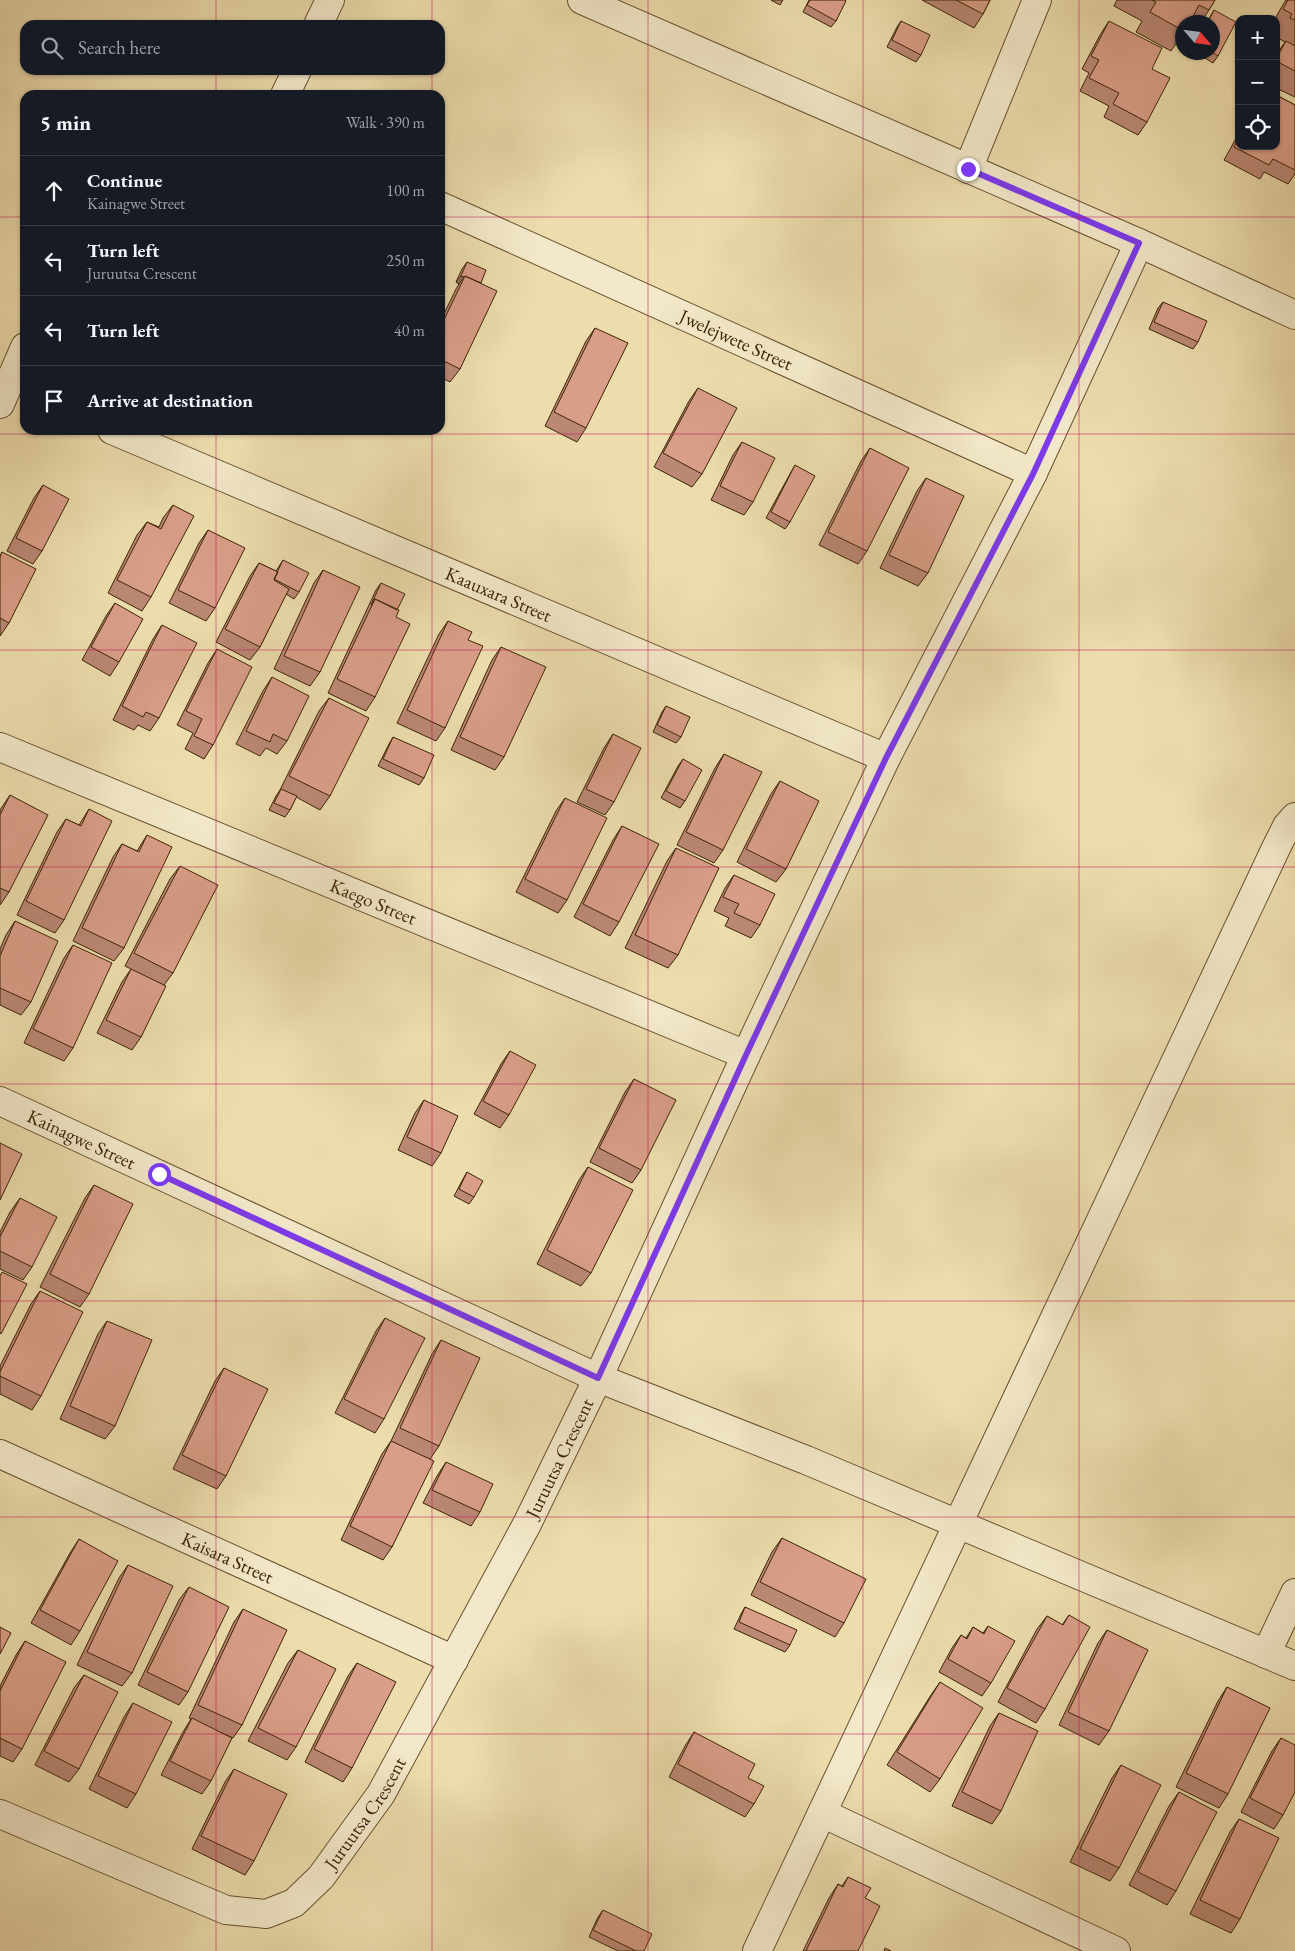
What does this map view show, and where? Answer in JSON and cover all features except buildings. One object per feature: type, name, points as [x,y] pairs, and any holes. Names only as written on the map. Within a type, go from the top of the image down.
[{"type":"street","points":[[320,20],[330,0]]},
{"type":"street","points":[[582,0],[1139,243],[1295,315]]},
{"type":"street","points":[[968,169],[1037,0]]},
{"type":"street","points":[[287,90],[295,75]]},
{"type":"street","name":"Jwelejwete Street","points":[[445,208],[1033,474]]},
{"type":"street","name":"Juruutsa Crescent","points":[[0,1814],[226,1910],[266,1914],[294,1902],[321,1877],[381,1794],[528,1524],[598,1378],[746,1055],[886,758],[1033,474],[1139,243]]},
{"type":"street","points":[[11,394],[20,364]]},
{"type":"street","name":"Kaauxara Street","points":[[124,435],[886,758]]},
{"type":"street","name":"Kaego Street","points":[[0,747],[746,1055]]},
{"type":"street","points":[[757,1951],[1276,848],[1287,826],[1295,817]]},
{"type":"street","name":"Kainagwe Street","points":[[0,1101],[598,1378],[959,1523],[1295,1666]]},
{"type":"street","name":"Kaisara Street","points":[[0,1454],[454,1660]]},
{"type":"street","points":[[1266,1654],[1295,1593]]},
{"type":"street","points":[[822,1813],[1116,1951]]},
{"type":"route","points":[[159,1174],[598,1378],[746,1055],[886,758],[1033,474],[1139,243],[968,169]]}]
